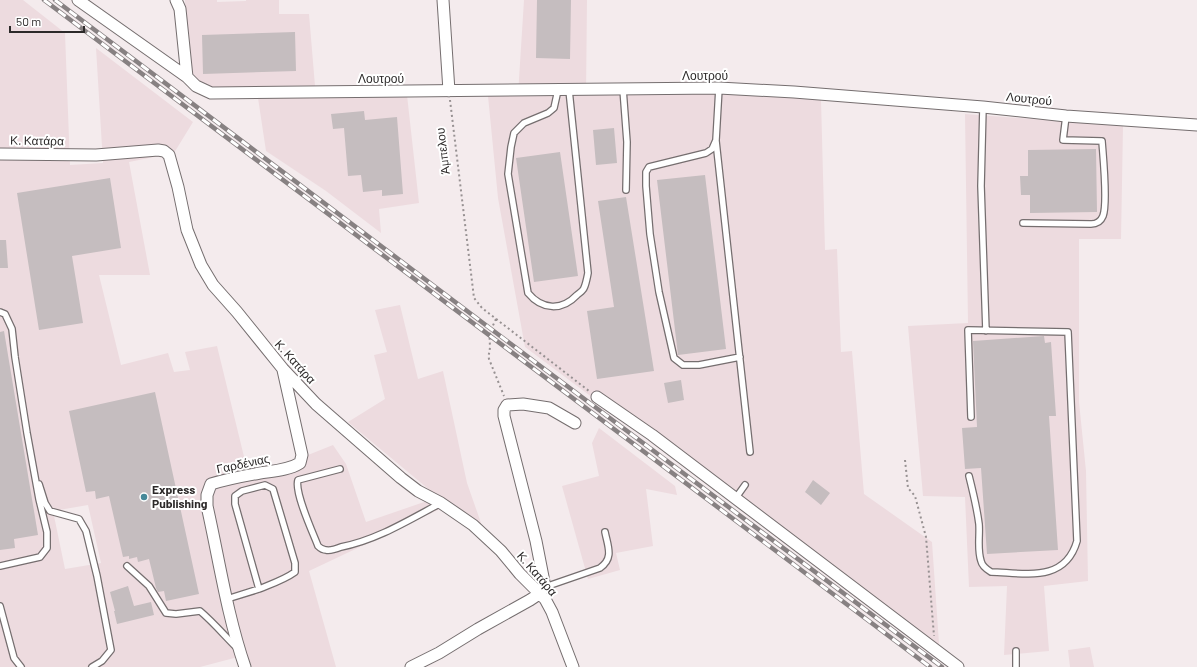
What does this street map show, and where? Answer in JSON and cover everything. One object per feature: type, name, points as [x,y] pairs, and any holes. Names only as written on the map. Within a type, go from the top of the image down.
[{"type":"street","points":[[78,0],[187,77]]},
{"type":"street","points":[[176,0],[180,9],[187,77]]},
{"type":"street","points":[[443,0],[449,91]]},
{"type":"street","name":"Λουτρού","points":[[187,77],[196,86],[211,93],[719,88],[794,92],[983,107],[1066,116],[1197,125]]},
{"type":"street","name":"Κ. Κατάρα","points":[[0,154],[96,155],[158,150],[164,151],[169,155],[178,187],[187,230],[201,266],[212,285],[237,312],[283,369],[316,404],[388,468],[418,491],[441,503],[473,525],[542,590],[573,667]]},
{"type":"street","name":"Γαρδένιας","points":[[245,667],[239,650],[227,599],[207,506],[207,495],[210,484],[280,470],[296,466],[300,463],[302,455],[283,369]]},
{"type":"street","points":[[597,397],[652,435],[958,667]]},
{"type":"street","points":[[410,667],[439,653],[542,590],[536,541],[504,416],[504,410],[507,405],[523,404],[549,408],[575,423]]},
{"type":"lane","points":[[719,88],[716,140],[750,452]]},
{"type":"lane","points":[[623,89],[627,142],[626,190]]},
{"type":"lane","points":[[563,90],[588,273],[584,288],[568,304],[556,307],[545,305],[534,300],[528,293],[508,174],[510,147],[514,133],[524,123],[548,113],[554,108],[563,90]]},
{"type":"lane","points":[[983,107],[981,186],[986,331]]},
{"type":"lane","points":[[1023,223],[1096,224],[1103,217],[1104,195],[1102,140],[1063,140],[1066,116]]},
{"type":"lane","points":[[716,140],[712,149],[706,153],[650,167],[646,172],[650,234],[659,292],[674,358],[683,365],[699,365],[740,357]]},
{"type":"lane","points":[[0,312],[6,314],[12,329],[33,469],[47,532],[47,548],[40,557],[0,566]]},
{"type":"lane","points":[[969,476],[976,508],[980,539],[979,554],[981,563],[986,569],[991,572],[1042,573],[1056,570],[1068,561],[1077,541],[1068,332],[968,330],[971,417]]},
{"type":"lane","points":[[33,469],[45,503],[50,511],[79,519],[86,531],[97,576],[111,650],[102,661],[92,667]]},
{"type":"lane","points":[[340,470],[298,480],[296,484],[318,546],[322,550],[327,551],[373,537],[441,503]]},
{"type":"lane","points":[[227,599],[259,589],[286,578],[294,572],[295,564],[273,489],[265,484],[242,491],[235,496],[235,504],[259,589]]},
{"type":"lane","points":[[735,499],[746,485]]},
{"type":"lane","points":[[542,590],[600,568],[606,564],[610,556],[605,532]]},
{"type":"lane","points":[[127,566],[148,586],[166,613],[176,614],[200,611],[213,622],[226,638],[239,650]]},
{"type":"lane","points":[[0,606],[14,658],[21,667]]},
{"type":"lane","points":[[1016,652],[1016,667]]},
{"type":"path","name":"Άμπελου","points":[[449,91],[474,298],[482,308],[496,319]]},
{"type":"path","points":[[507,405],[488,354],[490,348],[489,336],[496,319],[597,397]]},
{"type":"path","points":[[905,460],[908,488],[914,496],[926,537],[935,649]]},
{"type":"shaded area","points":[[0,0],[23,0],[65,33],[70,165],[103,163],[96,48],[193,122],[174,153],[129,162],[150,275],[99,275],[121,365],[168,353],[174,372],[190,370],[185,352],[217,346],[248,473],[278,467],[333,445],[346,464],[366,522],[427,501],[432,492],[348,422],[385,399],[374,355],[387,352],[375,310],[400,305],[418,379],[443,371],[467,483],[481,523],[471,530],[440,509],[309,571],[336,667],[241,667],[238,657],[200,667],[0,667]],"holes":[[[88,505],[101,563],[65,569],[53,511]]]},
{"type":"shaded area","points":[[185,0],[217,0],[217,2],[279,0],[279,14],[309,14],[316,98],[407,95],[419,203],[379,209],[381,233],[326,191],[266,151],[258,98],[208,99],[182,81],[177,20],[185,7]]},
{"type":"shaded area","points":[[524,0],[587,0],[586,95],[730,93],[821,100],[825,250],[837,249],[841,352],[852,351],[864,494],[932,542],[940,658],[525,347],[498,198],[488,96],[518,95]]},
{"type":"shaded area","points":[[965,114],[1123,126],[1121,239],[1079,239],[1079,402],[1086,471],[1088,581],[1044,586],[1049,651],[1004,655],[1007,586],[969,587],[965,497],[923,496],[908,326],[968,323]]},
{"type":"shaded area","points":[[599,428],[675,486],[677,495],[646,489],[653,546],[616,553],[620,570],[588,579],[562,486],[599,476],[592,443]]},
{"type":"shaded area","points":[[1090,647],[1094,667],[1070,667],[1068,650]]},
{"type":"building","points":[[537,0],[571,0],[570,59],[536,58]]},
{"type":"building","points":[[295,32],[296,71],[203,74],[202,35]]},
{"type":"building","points":[[364,111],[365,120],[397,117],[403,194],[382,196],[382,190],[363,192],[361,175],[348,176],[344,128],[333,129],[331,114]]},
{"type":"building","points":[[614,128],[617,163],[596,165],[593,130]]},
{"type":"building","points":[[1096,149],[1097,212],[1030,213],[1030,195],[1021,195],[1020,176],[1028,176],[1028,150]]},
{"type":"building","points":[[560,152],[578,276],[534,282],[516,158]]},
{"type":"building","points":[[705,175],[726,349],[678,355],[657,180]]},
{"type":"building","points":[[110,178],[121,248],[72,256],[83,323],[39,330],[17,193]]},
{"type":"building","points":[[626,197],[654,371],[597,379],[587,311],[614,307],[598,201]]},
{"type":"building","points":[[0,240],[6,240],[8,268],[0,268]]},
{"type":"building","points":[[4,331],[38,535],[14,539],[15,548],[0,550],[0,332]]},
{"type":"building","points":[[1044,336],[1045,343],[1051,342],[1056,416],[1049,416],[1058,550],[987,554],[981,468],[965,469],[962,428],[977,427],[973,341]]},
{"type":"building","points":[[681,380],[684,400],[668,403],[664,383]]},
{"type":"building","name":"Express Publishing","points":[[155,392],[199,594],[166,601],[164,591],[158,592],[156,588],[149,559],[138,562],[137,557],[129,559],[129,556],[123,557],[109,496],[96,499],[95,491],[86,492],[69,411]]},
{"type":"building","points":[[813,480],[830,493],[821,505],[805,492]]},
{"type":"building","points":[[128,586],[134,606],[151,602],[154,615],[117,624],[110,592]]},
{"type":"railway","points":[[44,0],[930,667]]},
{"type":"railway","points":[[55,0],[942,667]]},
{"type":"place","name":"Express Publishing","points":[[144,497]]}]
